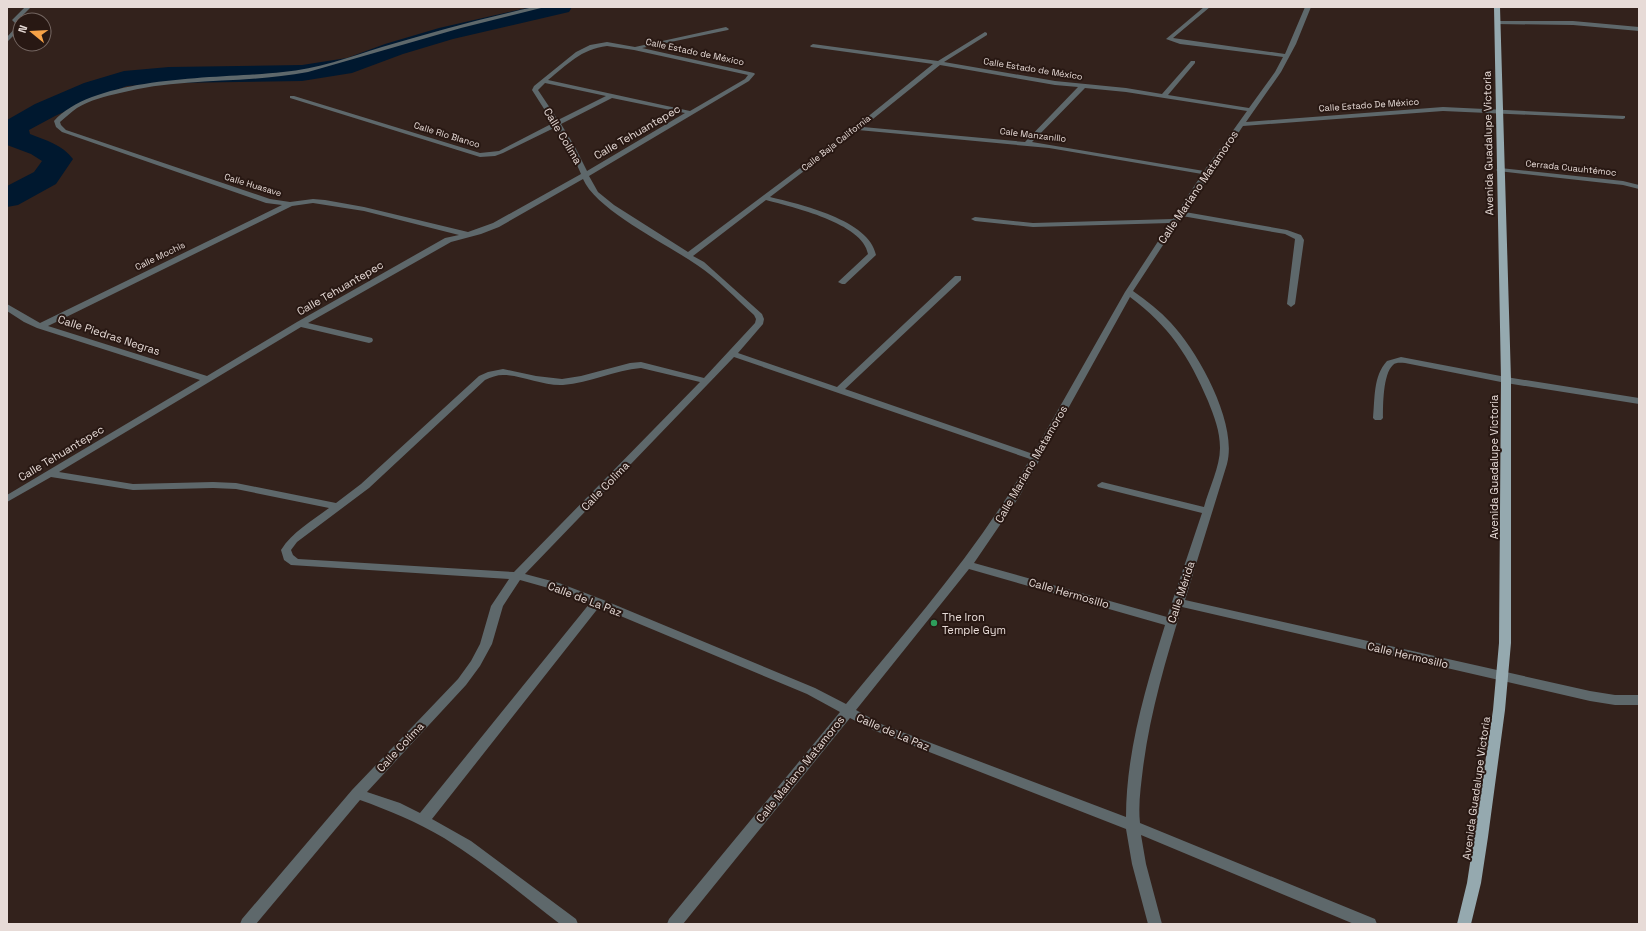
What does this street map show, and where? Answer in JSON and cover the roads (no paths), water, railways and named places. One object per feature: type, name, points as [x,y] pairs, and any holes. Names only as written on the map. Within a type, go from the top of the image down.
[{"type":"main road","name":"Avenida Guadalupe Victoria","points":[[1464,924],[1475,876],[1503,677],[1505,643],[1506,380],[1497,7]]},
{"type":"street","points":[[7,40],[19,27],[19,24],[13,21],[28,7]]},
{"type":"street","name":"Calle Huasave","points":[[468,234],[364,209],[325,202],[313,201],[290,204],[269,201],[64,132],[58,126],[57,121],[63,114],[75,106],[100,96],[155,84],[301,71],[477,21],[542,7]]},
{"type":"street","points":[[1207,7],[1169,39],[1180,42],[1288,56]]},
{"type":"street","name":"Calle Mariano Matamoros","points":[[674,924],[967,565],[1014,498],[1129,292],[1206,173],[1288,56],[1308,7]]},
{"type":"street","points":[[1498,23],[1573,23],[1639,29]]},
{"type":"street","points":[[634,48],[726,29]]},
{"type":"street","name":"Calle Baja California","points":[[689,255],[857,128],[939,63],[985,34]]},
{"type":"street","name":"Calle Estado de México","points":[[543,81],[569,60],[592,46],[614,44],[752,74],[747,80],[692,113]]},
{"type":"street","name":"Calle Estado de México","points":[[813,46],[939,63],[1039,80],[1083,86],[1113,88],[1250,110]]},
{"type":"street","points":[[1164,96],[1193,62]]},
{"type":"street","points":[[543,81],[692,113]]},
{"type":"street","name":"Calle Colima","points":[[247,924],[357,794],[462,682],[476,664],[486,644],[497,606],[517,576],[732,354],[758,324],[760,319],[758,314],[701,264],[611,206],[595,193],[578,158],[535,90],[543,81]]},
{"type":"street","points":[[1028,143],[1083,86]]},
{"type":"street","name":"Calle Rio Blanco","points":[[292,97],[480,155],[495,154],[611,96]]},
{"type":"street","name":"Calle Estado De México","points":[[1240,124],[1420,110],[1499,111],[1623,117]]},
{"type":"street","name":"Calle Tehuantepec","points":[[7,499],[300,324],[448,240],[496,225],[692,113]]},
{"type":"street","name":"Cale Manzanillo","points":[[857,128],[1028,143],[1206,173]]},
{"type":"street","name":"Cerrada Cuauhtémoc","points":[[1500,170],[1623,183],[1639,187]]},
{"type":"street","points":[[765,198],[806,209],[835,219],[847,226],[869,244],[872,255],[842,282]]},
{"type":"street","name":"Calle Mochis","points":[[40,326],[290,204]]},
{"type":"street","points":[[1180,213],[1287,232],[1298,237],[1300,240],[1291,304]]},
{"type":"street","points":[[975,219],[1033,225],[1174,221]]},
{"type":"street","points":[[839,390],[958,278]]},
{"type":"street","name":"Calle Mérida","points":[[1129,292],[1149,307],[1170,326],[1184,344],[1198,368],[1221,419],[1225,449],[1208,510],[1170,622],[1143,726],[1134,789],[1133,826],[1136,851],[1155,924]]},
{"type":"street","name":"Calle Piedras Negras","points":[[7,308],[40,326],[208,379]]},
{"type":"street","points":[[300,324],[369,340]]},
{"type":"street","points":[[732,354],[1037,458]]},
{"type":"street","points":[[1378,418],[1383,373],[1390,363],[1396,361],[1410,361],[1506,380],[1639,401]]},
{"type":"street","name":"Calle de La Paz","points":[[706,381],[641,365],[630,366],[582,379],[562,382],[536,379],[503,372],[491,374],[482,378],[382,472],[293,540],[286,550],[288,557],[295,562],[517,576],[555,586],[811,690],[877,727],[1133,826],[1370,924]]},
{"type":"street","points":[[49,474],[132,487],[213,485],[236,486],[338,506]]},
{"type":"street","points":[[1102,485],[1208,510]]},
{"type":"street","name":"Calle Hermosillo","points":[[967,565],[1170,622]]},
{"type":"street","points":[[423,820],[597,602]]},
{"type":"street","name":"Calle Hermosillo","points":[[1178,602],[1503,677],[1609,699],[1639,700]]},
{"type":"street","points":[[357,794],[395,807],[423,820],[466,845],[571,924]]},
{"type":"waterway","points":[[7,198],[45,178],[58,159],[41,148],[17,139],[14,127],[45,110],[93,89],[124,79],[169,75],[302,73],[352,65],[394,49],[447,33],[561,7]]},
{"type":"place","name":"The Iron Temple Gym","points":[[934,623]]}]
